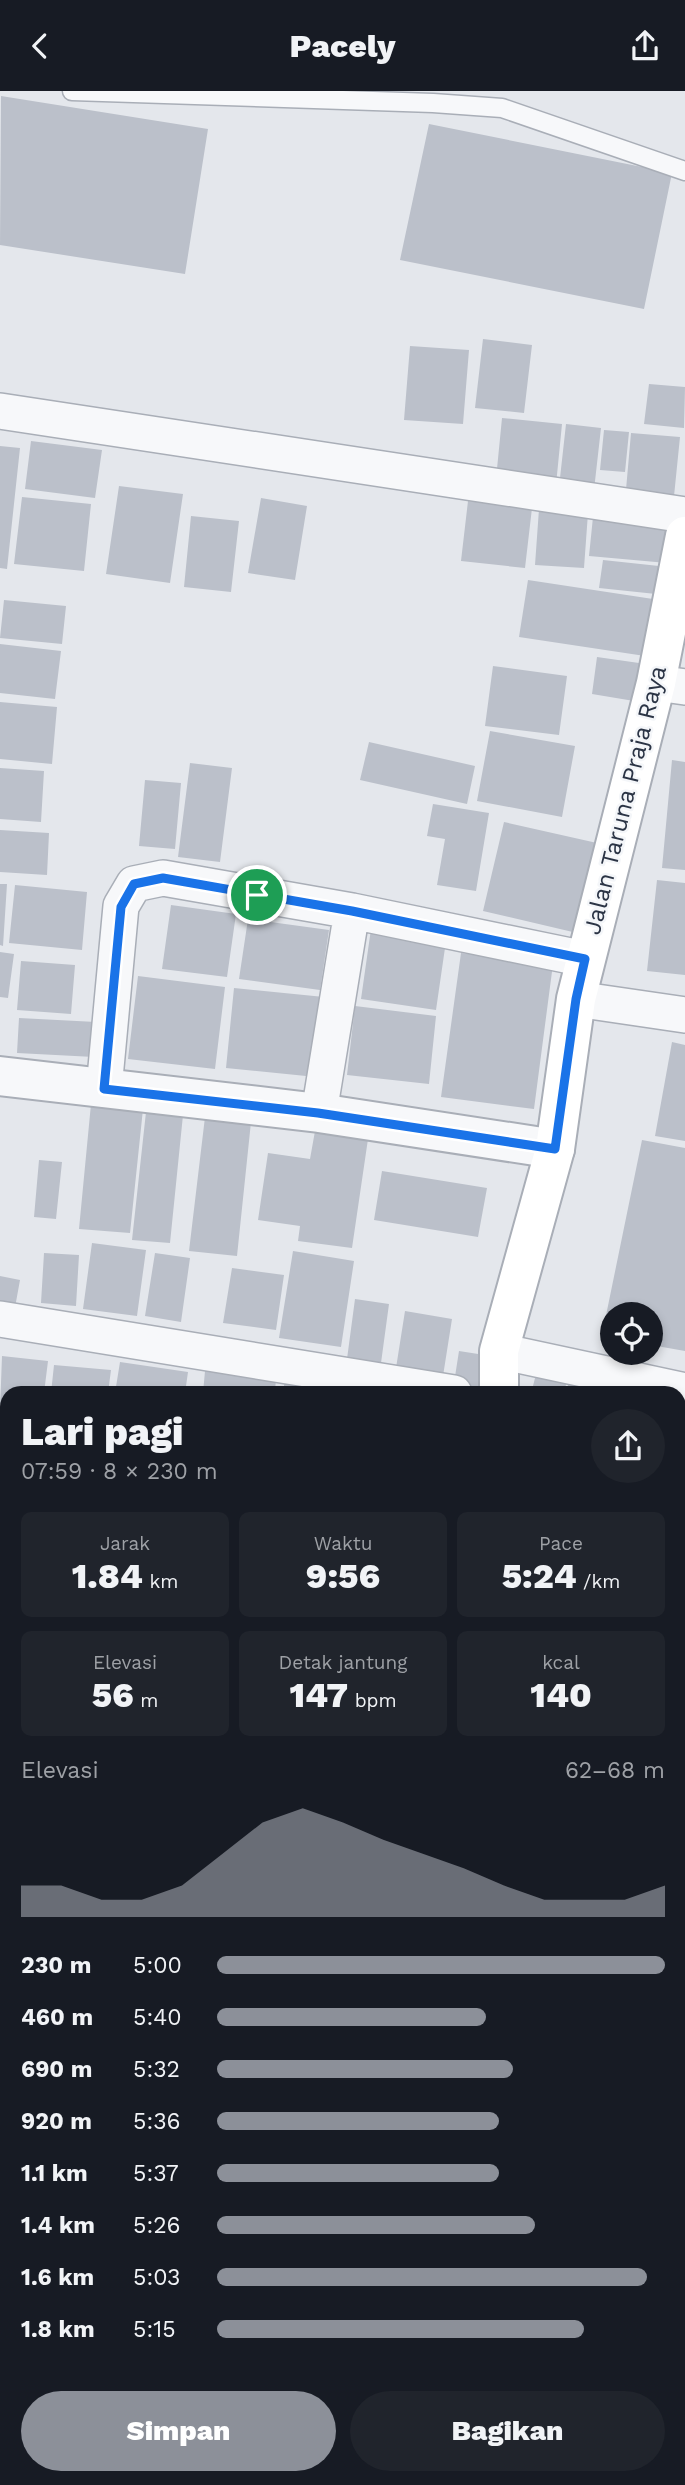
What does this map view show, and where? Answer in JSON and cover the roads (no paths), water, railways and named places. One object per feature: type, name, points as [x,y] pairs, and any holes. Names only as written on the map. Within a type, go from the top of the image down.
[{"type":"main road","name":"Jalan Taruna Praja Raya","points":[[499,1386],[499,1351],[555,1149],[576,999],[585,959],[670,685],[685,536]]},
{"type":"street","points":[[0,411],[685,515]]},
{"type":"street","points":[[104,1089],[121,907],[134,884],[163,878],[352,911],[585,959]]},
{"type":"street","points":[[318,1113],[352,911]]},
{"type":"street","points":[[576,999],[685,1015]]},
{"type":"street","points":[[0,1076],[318,1113],[555,1149]]},
{"type":"street","points":[[0,1319],[411,1386]]},
{"type":"street","points":[[499,1351],[662,1386]]},
{"type":"lane","points":[[72,91],[433,103],[502,108],[685,171]]}]
